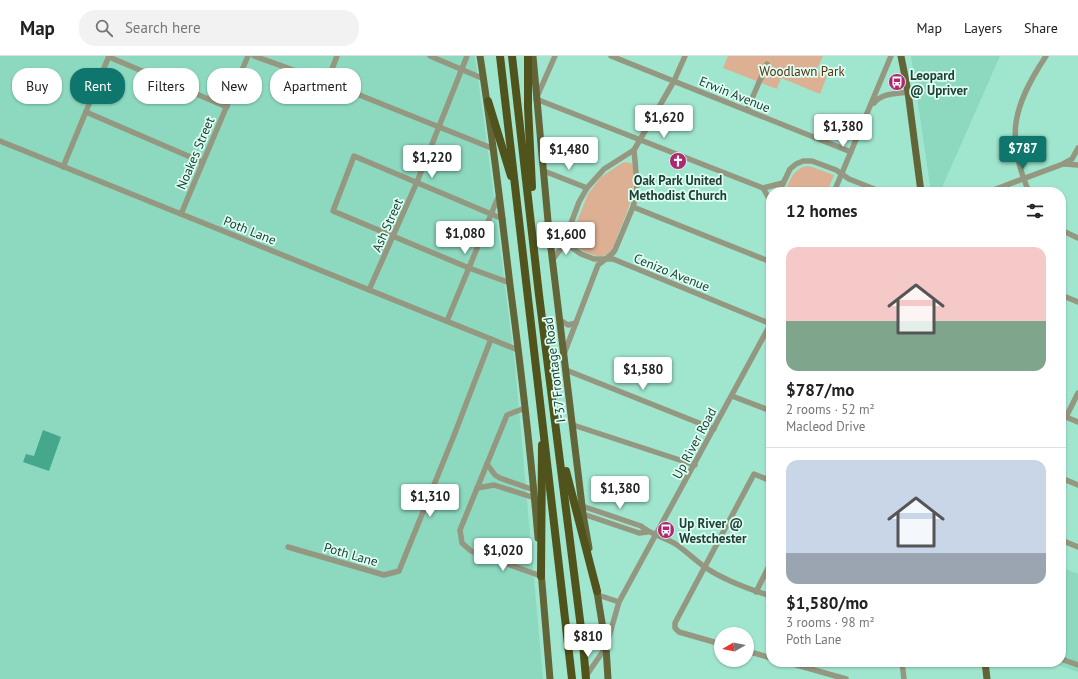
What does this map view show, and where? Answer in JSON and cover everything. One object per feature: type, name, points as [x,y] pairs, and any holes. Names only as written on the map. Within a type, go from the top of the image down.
[{"type":"highway","points":[[500,56],[518,198],[572,679]]},
{"type":"highway","points":[[512,56],[534,251],[583,644],[585,679]]},
{"type":"highway","points":[[528,56],[530,160],[536,233],[534,251]]},
{"type":"highway","points":[[488,101],[518,198]]},
{"type":"highway","points":[[541,576],[542,448],[544,426]]},
{"type":"highway","points":[[558,439],[597,593]]},
{"type":"main road","points":[[480,56],[488,101],[525,408],[550,679]]},
{"type":"main road","name":"I-37 Frontage Road","points":[[533,56],[549,232],[572,425],[583,510],[606,647],[608,679]]},
{"type":"main road","points":[[901,56],[908,92],[920,187]]},
{"type":"main road","points":[[986,667],[987,679]]},
{"type":"street","points":[[63,167],[109,56],[227,107]]},
{"type":"street","name":"Noakes Street","points":[[181,214],[248,56]]},
{"type":"street","points":[[254,56],[288,68]]},
{"type":"street","points":[[332,68],[337,56]]},
{"type":"street","points":[[430,56],[484,79]]},
{"type":"street","name":"Ash Street","points":[[370,290],[440,127],[467,56]]},
{"type":"street","points":[[555,56],[536,99],[763,188],[766,187]]},
{"type":"street","name":"Erwin Avenue","points":[[611,56],[851,152]]},
{"type":"street","points":[[553,259],[566,242],[579,202],[587,188],[604,169],[634,150],[674,81],[685,56]]},
{"type":"street","points":[[836,187],[892,56]]},
{"type":"street","points":[[1027,187],[1015,146],[1016,123],[1019,108],[1028,86],[1046,56]]},
{"type":"street","points":[[747,110],[767,64]]},
{"type":"street","points":[[535,82],[544,82]]},
{"type":"street","points":[[871,106],[877,98],[885,95],[908,92]]},
{"type":"street","points":[[361,96],[494,149]]},
{"type":"street","points":[[86,112],[202,162]]},
{"type":"street","name":"Poth Lane","points":[[0,141],[518,350]]},
{"type":"street","points":[[1002,187],[1063,164],[1072,159],[1078,148]]},
{"type":"street","points":[[564,354],[598,265],[615,250],[633,207],[637,184],[634,150]]},
{"type":"street","points":[[503,219],[354,156],[333,211],[469,268],[510,282]]},
{"type":"street","points":[[781,187],[790,169],[803,161],[812,161],[836,170],[849,179],[869,187]]},
{"type":"street","points":[[1063,164],[1078,165]]},
{"type":"street","points":[[544,171],[587,188]]},
{"type":"street","points":[[766,187],[783,182]]},
{"type":"street","points":[[763,188],[766,193]]},
{"type":"street","points":[[447,321],[499,195]]},
{"type":"street","points":[[633,207],[766,260]]},
{"type":"street","name":"Cenizo Avenue","points":[[549,232],[582,254],[594,259],[613,259],[766,321]]},
{"type":"street","points":[[1066,232],[1078,238]]},
{"type":"street","points":[[1066,297],[1078,302]]},
{"type":"street","points":[[560,320],[568,325],[576,323]]},
{"type":"street","name":"Up River Road","points":[[585,679],[606,647],[619,602],[766,332]]},
{"type":"street","name":"Poth Lane","points":[[288,547],[384,575],[399,571],[491,339]]},
{"type":"street","points":[[566,370],[714,429]]},
{"type":"street","points":[[1066,413],[1078,393]]},
{"type":"street","points":[[732,396],[766,409]]},
{"type":"street","points":[[525,408],[507,415],[460,530],[462,543],[471,551],[541,576]]},
{"type":"street","points":[[1066,417],[1078,422]]},
{"type":"street","points":[[572,425],[695,465]]},
{"type":"street","points":[[487,464],[495,475],[534,494]]},
{"type":"street","points":[[714,642],[679,632],[675,628],[675,623],[754,474],[766,479]]},
{"type":"street","points":[[1066,480],[1078,485]]},
{"type":"street","points":[[503,487],[505,481]]},
{"type":"street","points":[[477,488],[490,484],[534,494]]},
{"type":"street","points":[[583,510],[639,533],[647,532],[656,535],[675,544],[705,567],[729,581],[766,595]]},
{"type":"street","points":[[1066,542],[1078,546]]},
{"type":"street","points":[[756,592],[766,572]]},
{"type":"street","points":[[597,593],[619,602]]},
{"type":"street","points":[[754,653],[766,657]]},
{"type":"street","points":[[1066,661],[1078,665]]},
{"type":"street","points":[[804,667],[846,679]]},
{"type":"street","points":[[903,667],[904,679]]},
{"type":"shaded area","points":[[0,56],[475,56],[515,365],[543,679],[0,679]]},
{"type":"shaded area","points":[[911,56],[1000,56],[942,187],[930,187]]},
{"type":"shaded area","points":[[43,430],[61,437],[49,471],[23,462],[26,454],[34,456]]},
{"type":"shaded area","points":[[1066,569],[1078,574],[1078,672],[1064,667],[1066,667]]},
{"type":"green space","name":"Woodlawn Park","points":[[728,56],[823,56],[817,69],[819,73],[827,76],[820,94],[781,78],[777,89],[723,68]]},
{"type":"green space","points":[[622,163],[631,163],[633,166],[632,193],[615,244],[607,255],[596,256],[590,254],[578,247],[571,237],[588,194],[601,177]]},
{"type":"green space","points":[[802,167],[812,167],[834,175],[829,187],[787,187],[795,172]]},
{"type":"place","name":"Leopard @ Upriver","points":[[897,82]]},
{"type":"place","name":"Oak Park United Methodist Church","points":[[678,161]]},
{"type":"place","name":"Up River @ Westchester","points":[[666,530]]}]
